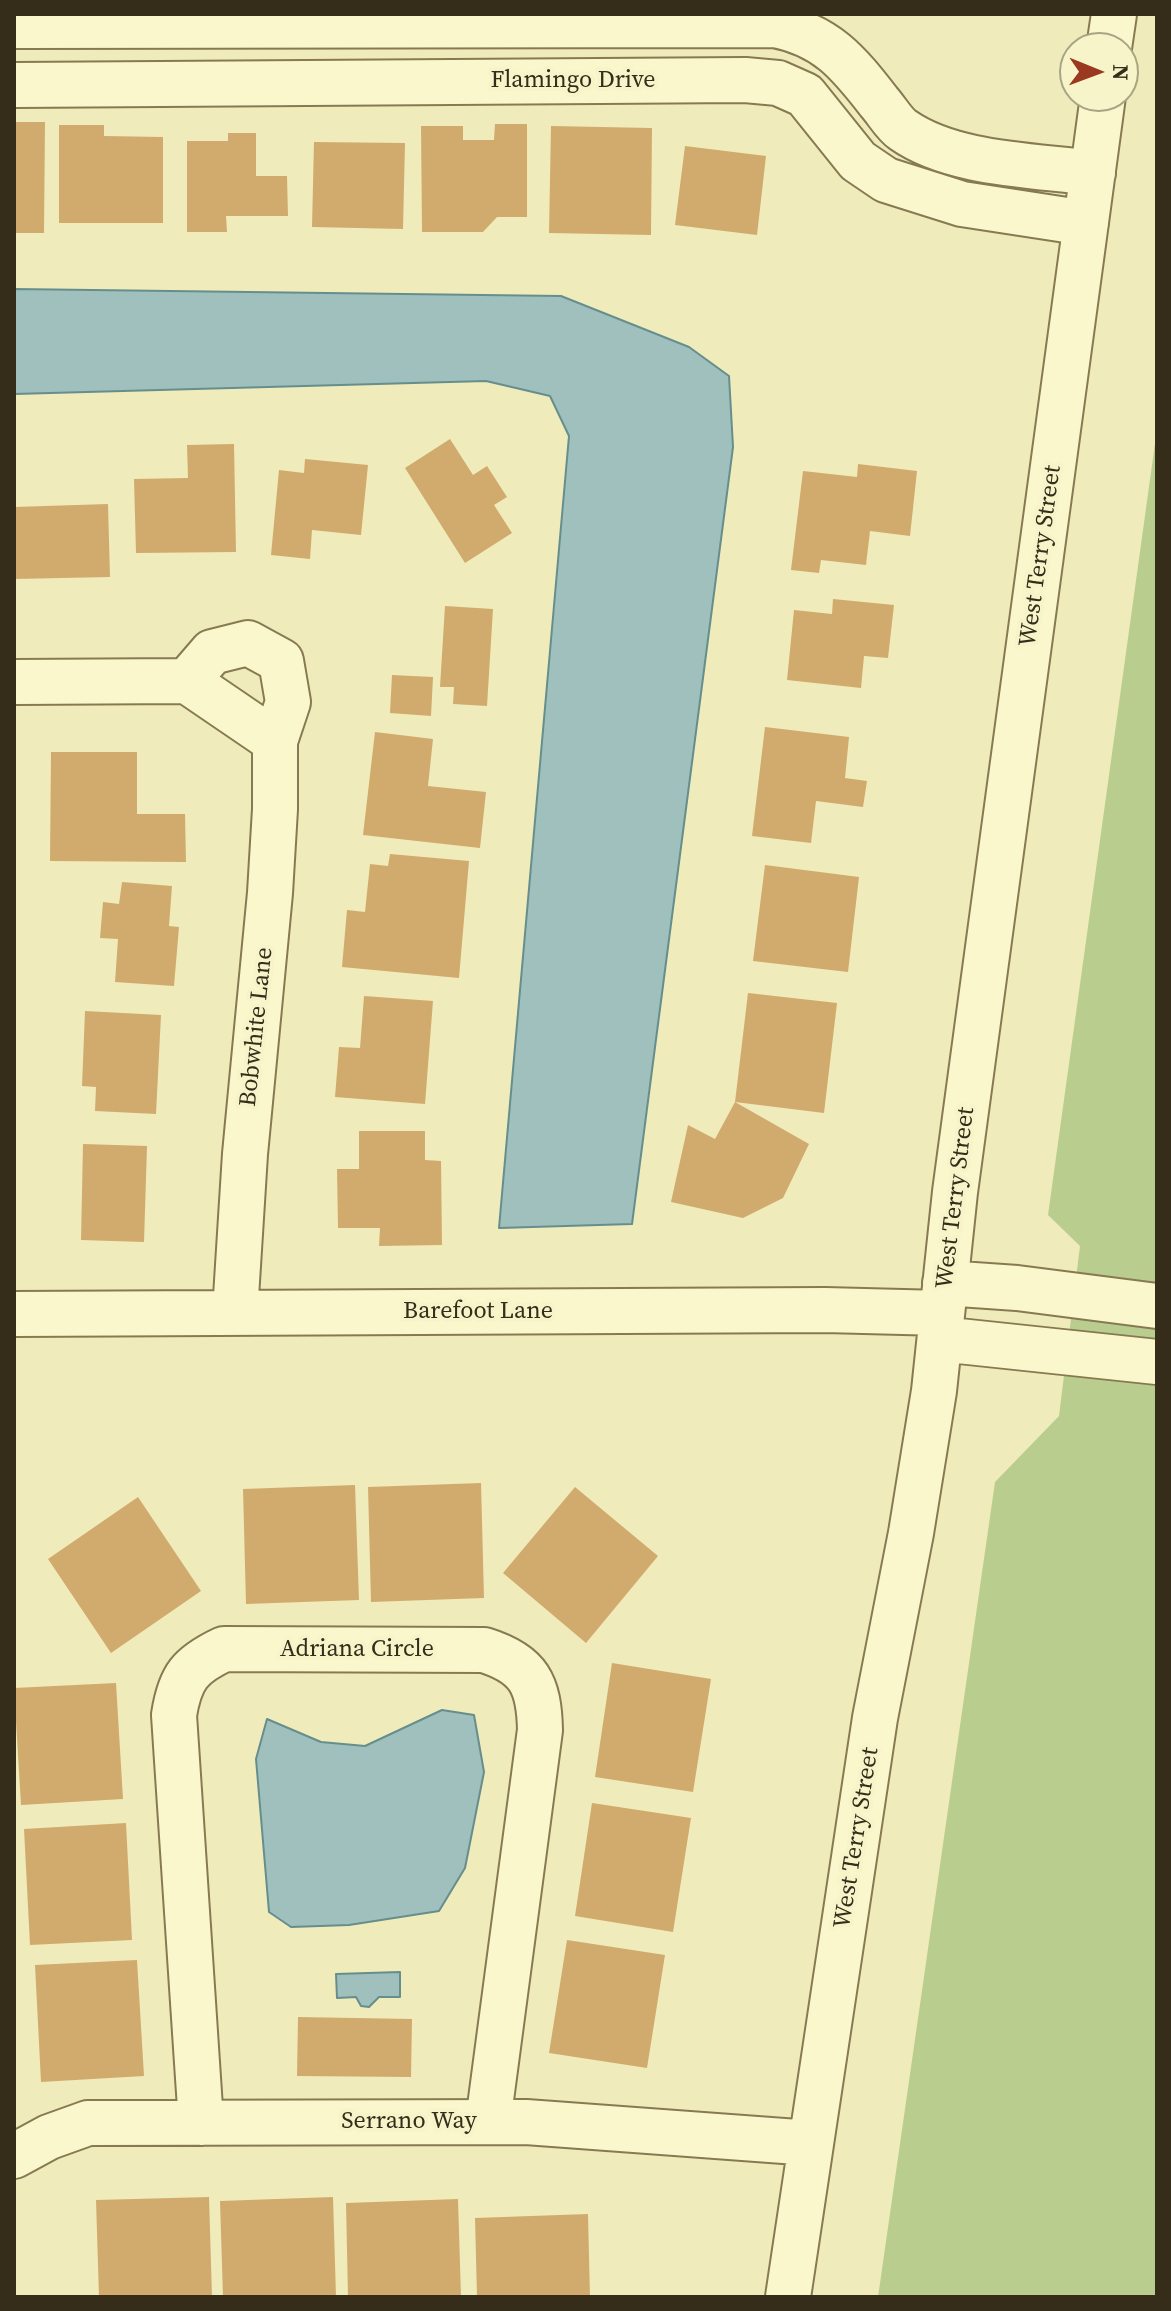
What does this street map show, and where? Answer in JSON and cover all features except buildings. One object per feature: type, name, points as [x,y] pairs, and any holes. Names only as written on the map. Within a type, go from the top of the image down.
[{"type":"street","points":[[619,25],[620,81]]},
{"type":"street","points":[[14,26],[774,25],[816,38],[838,53],[901,129],[923,141],[968,157],[1093,173]]},
{"type":"street","points":[[131,84],[132,26]]},
{"type":"street","name":"Flamingo Drive","points":[[14,85],[745,80],[778,83],[805,95],[858,161],[886,180],[962,204],[1086,223]]},
{"type":"street","name":"West Terry Street","points":[[788,2297],[875,1718],[911,1533],[934,1391],[957,1176],[1101,112]]},
{"type":"street","points":[[906,187],[923,141]]},
{"type":"street","name":"Bobwhite Lane","points":[[187,681],[212,652],[248,643],[281,661],[288,702],[275,741],[270,893],[245,1154],[235,1313]]},
{"type":"street","points":[[14,682],[187,681],[275,741]]},
{"type":"street","points":[[942,1312],[1017,1288],[1157,1306]]},
{"type":"street","points":[[942,1312],[1157,1362]]},
{"type":"street","name":"Barefoot Lane","points":[[14,1314],[942,1312]]},
{"type":"street","name":"Adriana Circle","points":[[201,2123],[174,1715],[177,1694],[189,1670],[224,1649],[484,1650],[507,1657],[525,1674],[539,1699],[540,1730],[488,2122]]},
{"type":"street","name":"Serrano Way","points":[[14,2156],[49,2137],[88,2123],[526,2122],[811,2143]]},
{"type":"green space","points":[[1157,429],[1157,2297],[878,2297],[995,1482],[1059,1416],[1080,1246],[1048,1215]]},
{"type":"water","points":[[14,289],[561,296],[689,347],[729,376],[733,447],[632,1224],[499,1228],[569,436],[550,396],[486,381],[14,394]]},
{"type":"water","points":[[442,1710],[474,1715],[484,1772],[465,1868],[439,1911],[349,1925],[291,1927],[269,1912],[256,1759],[267,1719],[321,1742],[365,1746]]},
{"type":"water","points":[[400,1972],[400,1997],[379,1997],[369,2007],[361,2006],[356,1997],[337,1998],[336,1974]]}]
